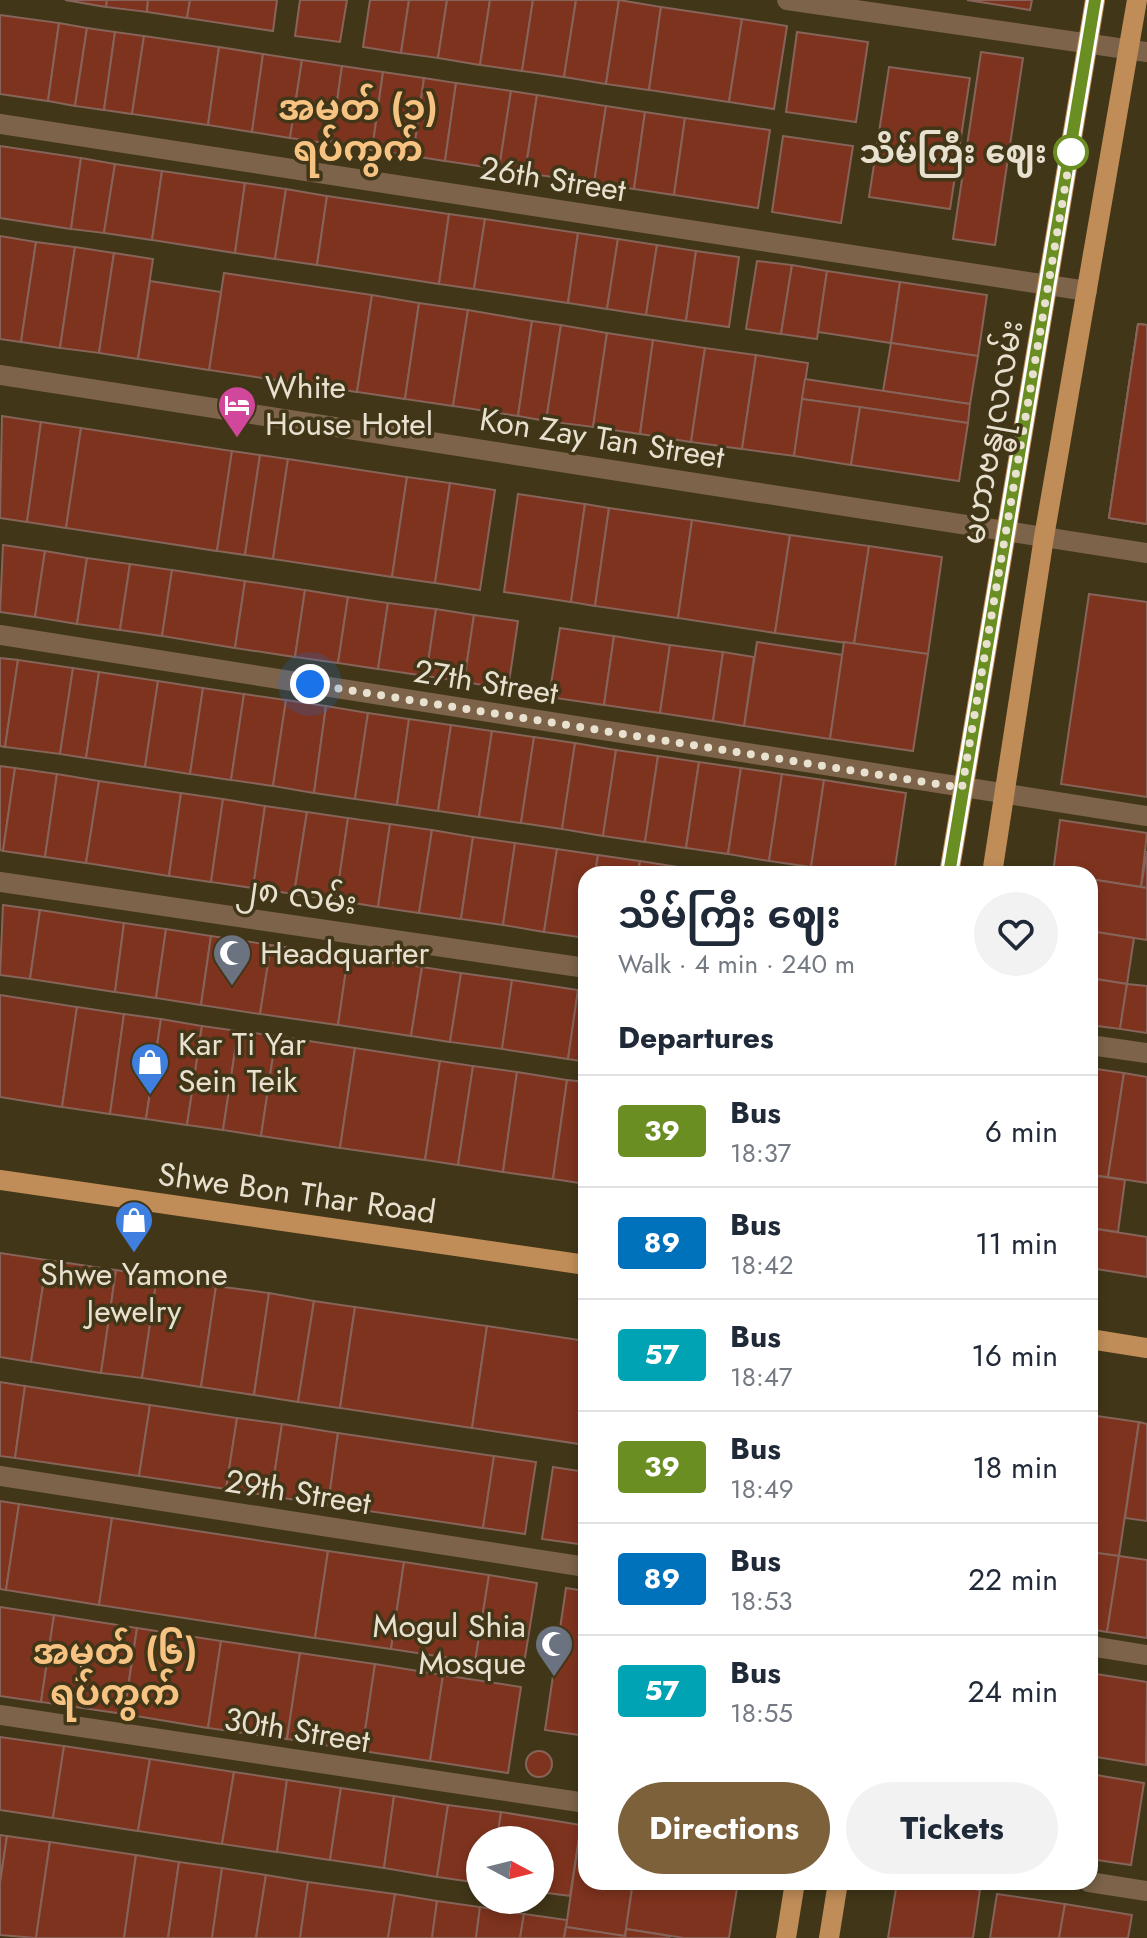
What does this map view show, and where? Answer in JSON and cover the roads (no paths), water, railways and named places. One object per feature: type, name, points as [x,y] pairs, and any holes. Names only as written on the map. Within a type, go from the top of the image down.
[{"type":"main road","name":"မဟာဗန္ဓုလလမ်း","points":[[950,866],[1095,0]]},
{"type":"main road","points":[[993,866],[1044,537],[1087,291],[1138,51],[1137,0]]},
{"type":"main road","name":"Shwe Bon Thar Road","points":[[0,1180],[578,1264]]},
{"type":"main road","points":[[1098,1340],[1147,1348]]},
{"type":"main road","points":[[786,1938],[794,1890]]},
{"type":"main road","points":[[829,1938],[837,1890]]},
{"type":"street","points":[[787,0],[1138,51]]},
{"type":"street","name":"26th Street","points":[[0,124],[1087,291]]},
{"type":"street","name":"Kon Zay Tan Street","points":[[0,375],[1044,537]]},
{"type":"street","points":[[1044,537],[1147,553]]},
{"type":"street","name":"27th Street","points":[[0,635],[1004,794]]},
{"type":"street","points":[[1004,794],[1147,816]]},
{"type":"street","name":"၂၈ လမ်း","points":[[0,882],[578,967]]},
{"type":"street","points":[[1098,1046],[1147,1053]]},
{"type":"street","name":"29th Street","points":[[0,1476],[578,1566]]},
{"type":"street","points":[[1098,1647],[1147,1655]]},
{"type":"street","name":"30th Street","points":[[0,1715],[578,1802]]},
{"type":"street","points":[[1098,1883],[1147,1891]]},
{"type":"place","name":"သိမ်ကြီး ဈေး","points":[[1071,152]]},
{"type":"place","name":"White House Hotel","points":[[237,439]]},
{"type":"place","name":"Headquarter","points":[[232,987]]},
{"type":"place","name":"Kar Ti Yar Sein Teik","points":[[150,1096]]},
{"type":"place","name":"Shwe Yamone Jewelry","points":[[134,1254]]},
{"type":"place","name":"Mogul Shia Mosque","points":[[554,1678]]},
{"type":"district","name":"အမှတ် (၁) ရပ်ကွက်","points":[[358,128]]},
{"type":"district","name":"အမှတ် (၆) ရပ်ကွက်","points":[[115,1672]]}]
